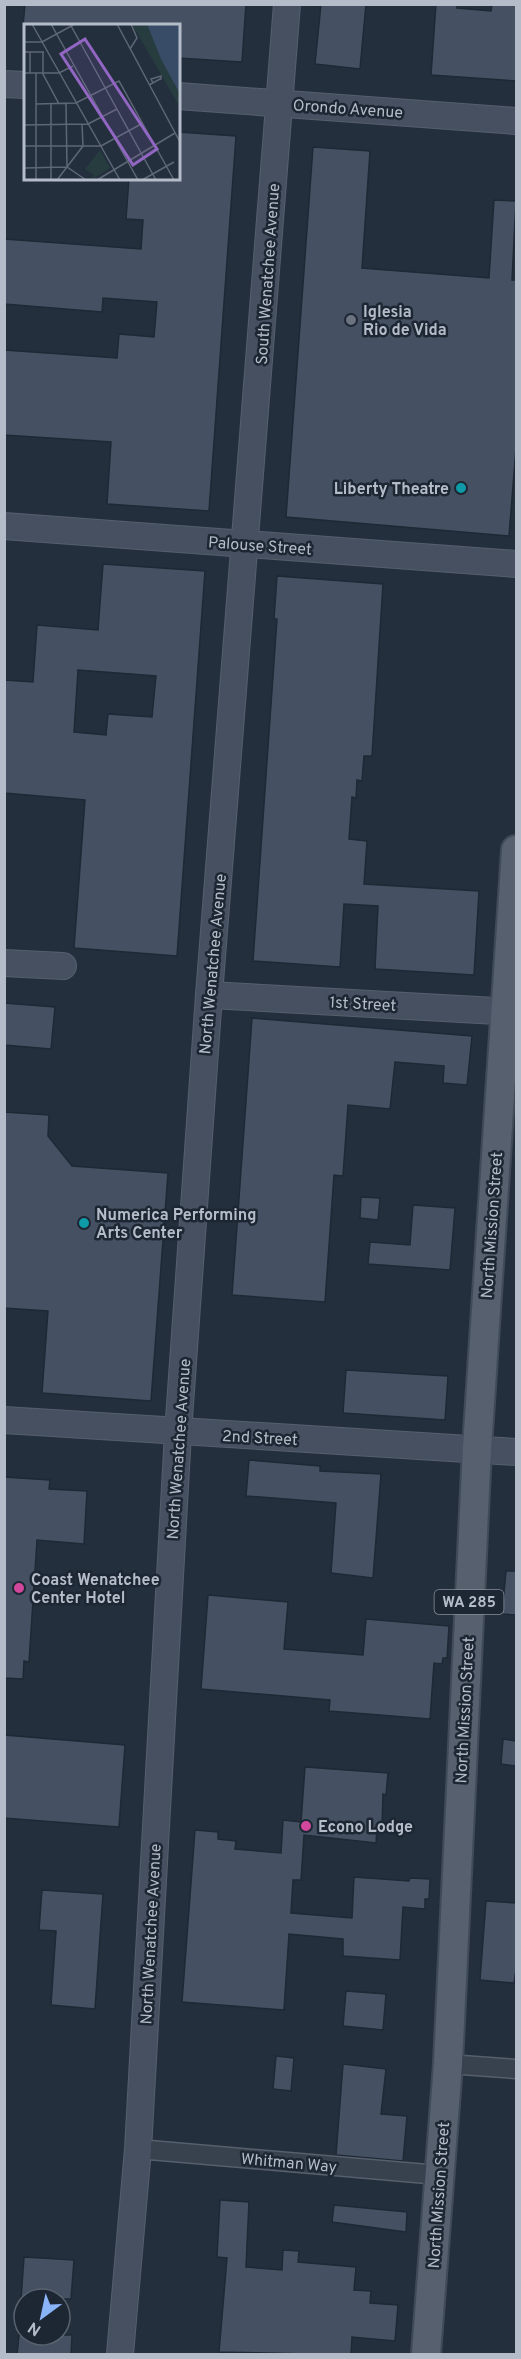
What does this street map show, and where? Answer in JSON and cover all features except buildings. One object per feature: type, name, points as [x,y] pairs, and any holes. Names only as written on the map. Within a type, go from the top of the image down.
[{"type":"main road","name":"South Wenatchee Avenue","points":[[247,544],[287,4]]},
{"type":"main road","points":[[4,84],[24,85]]},
{"type":"main road","name":"Orondo Avenue","points":[[180,96],[516,121]]},
{"type":"main road","name":"Palouse Street","points":[[4,526],[516,564]]},
{"type":"main road","name":"North Wenatchee Avenue","points":[[120,2355],[138,2149],[178,1433],[209,995],[247,544]]},
{"type":"main road","name":"North Mission Street","points":[[426,2355],[448,2064],[477,1448],[511,1011],[516,850]]},
{"type":"main road","points":[[4,963],[63,966]]},
{"type":"main road","name":"1st Street","points":[[209,995],[511,1011]]},
{"type":"main road","name":"2nd Street","points":[[4,1420],[178,1433],[477,1448],[516,1452]]},
{"type":"street","points":[[448,2064],[516,2069]]},
{"type":"street","name":"Whitman Way","points":[[138,2149],[439,2175]]},
{"type":"place","name":"Iglesia Rio de Vida","points":[[351,320]]},
{"type":"place","name":"Liberty Theatre","points":[[461,488]]},
{"type":"place","name":"Numerica Performing Arts Center","points":[[84,1223]]},
{"type":"place","name":"Coast Wenatchee Center Hotel","points":[[19,1588]]},
{"type":"place","name":"Econo Lodge","points":[[306,1826]]}]
